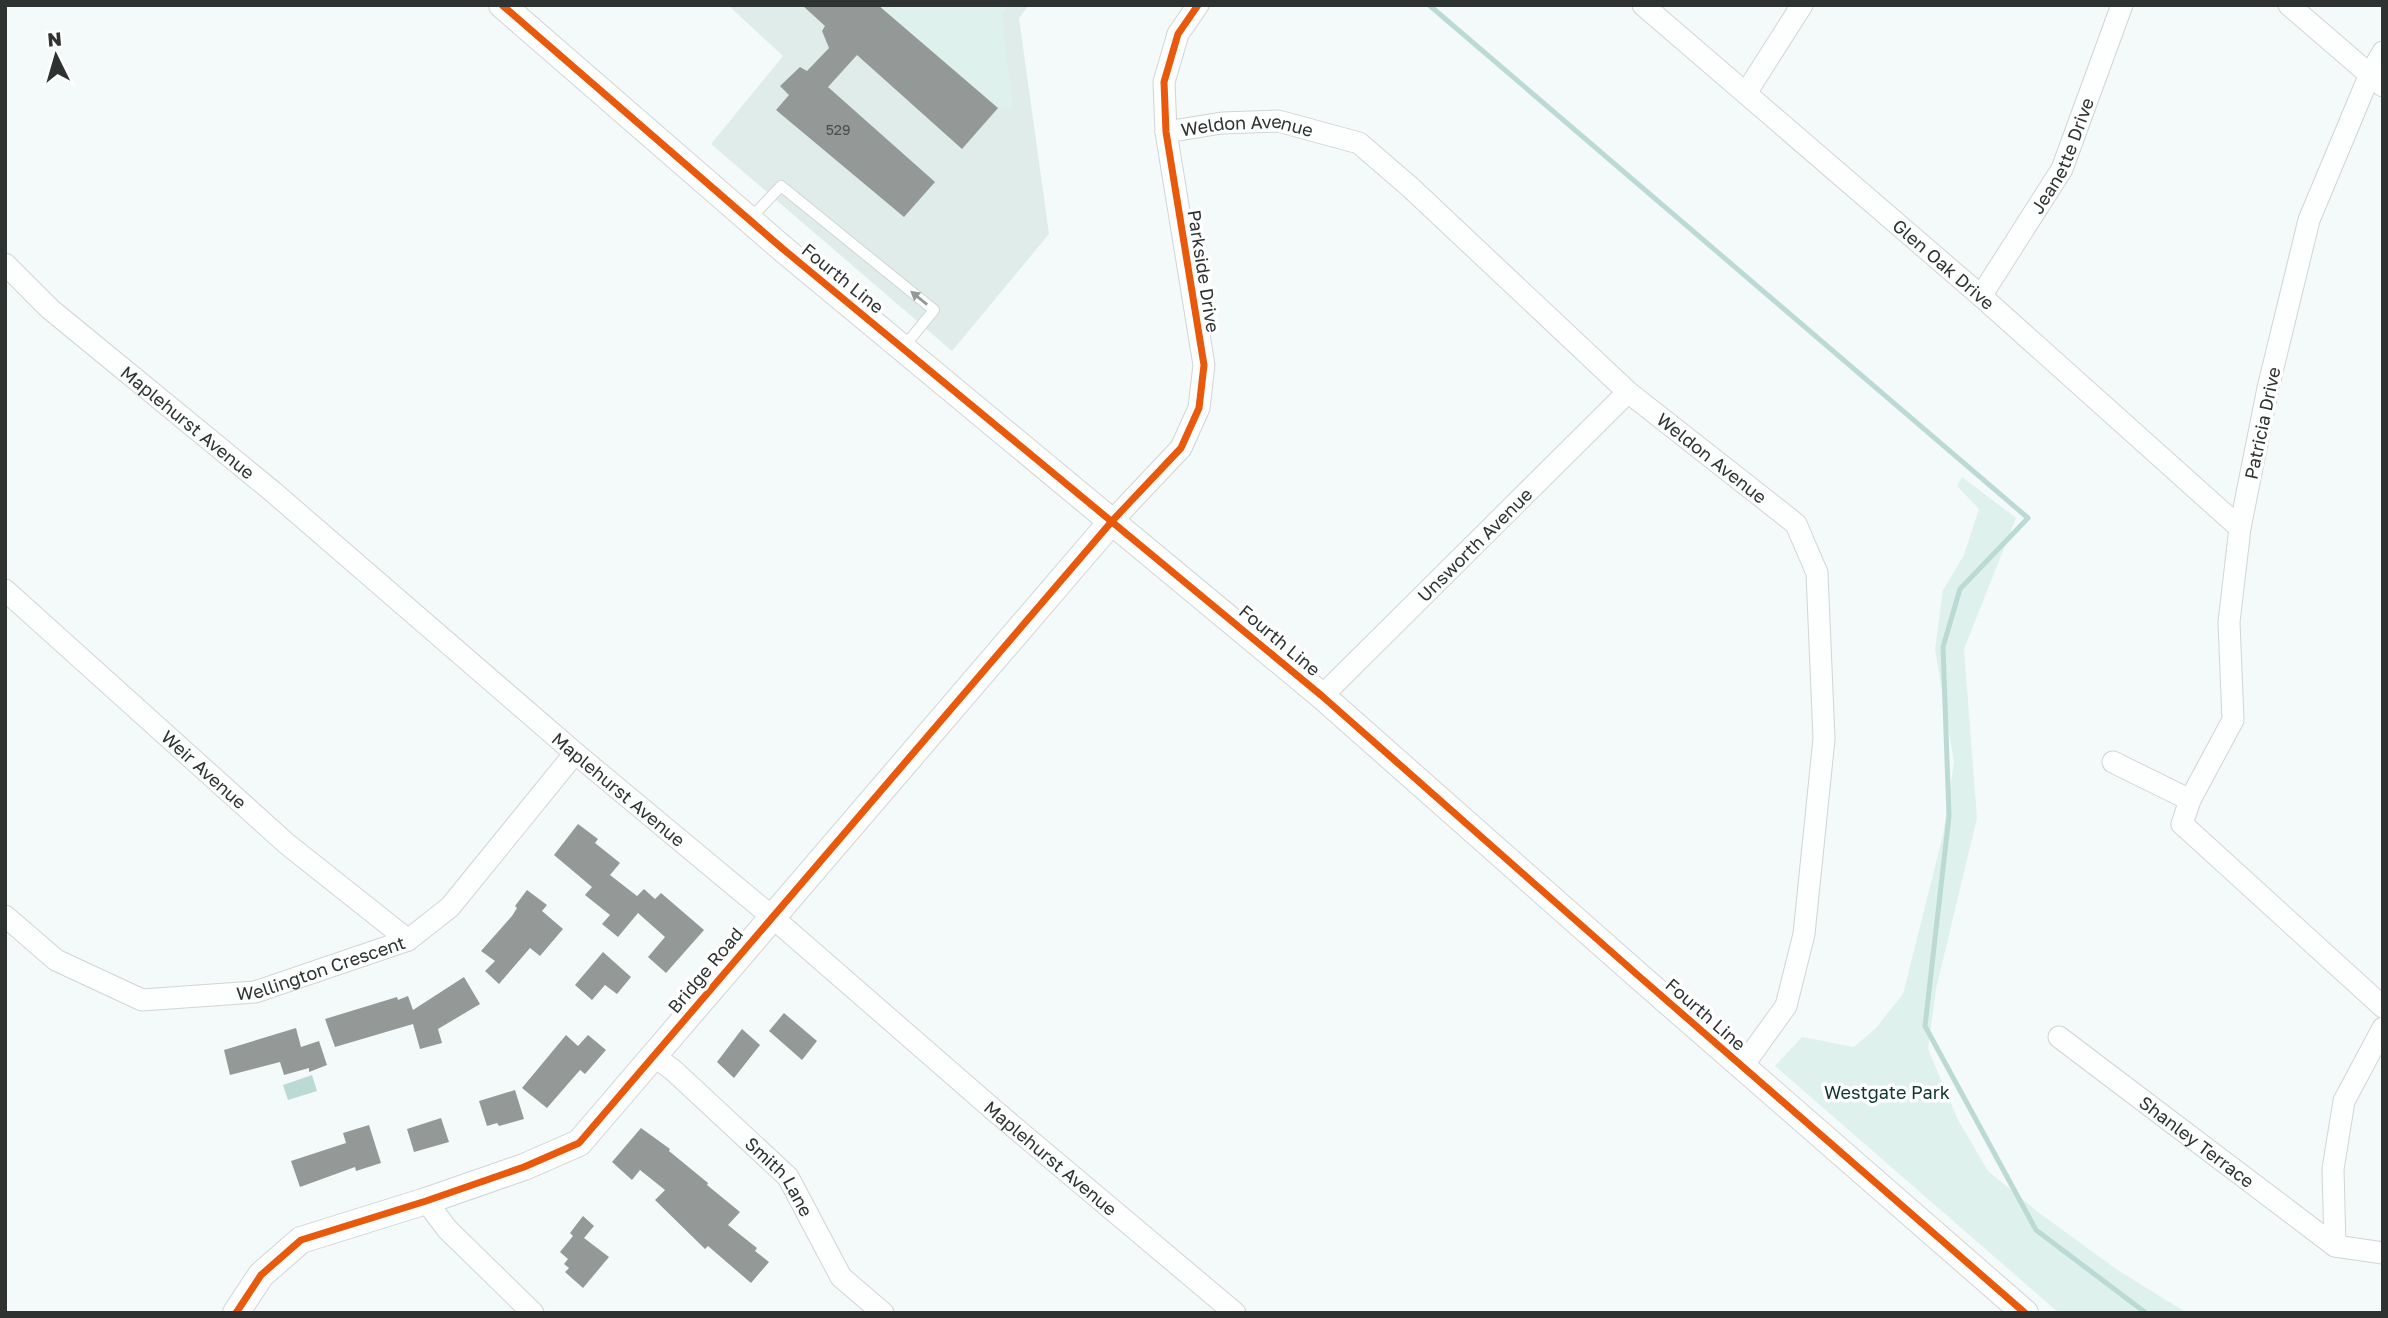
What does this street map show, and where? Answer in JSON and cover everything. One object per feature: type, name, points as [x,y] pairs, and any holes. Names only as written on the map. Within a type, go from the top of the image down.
[{"type":"street","name":"Parkside Drive","points":[[1113,520],[1181,448],[1199,408],[1204,365],[1166,132],[1164,82],[1178,34],[1198,5]]},
{"type":"street","name":"Glen Oak Drive","points":[[1643,5],[1980,296],[2240,528]]},
{"type":"street","points":[[1746,93],[1802,5]]},
{"type":"street","name":"Jeanette Drive","points":[[1980,296],[2062,169],[2122,5]]},
{"type":"street","points":[[2289,5],[2376,80]]},
{"type":"street","name":"Fourth Line","points":[[510,8],[749,220],[1322,696],[2025,1313]]},
{"type":"street","name":"Patricia Drive","points":[[2383,52],[2376,80],[2309,220],[2269,388],[2240,528],[2229,622],[2234,720],[2190,800],[2182,824],[2383,1007]]},
{"type":"street","name":"Weldon Avenue","points":[[1166,132],[1222,122],[1279,121],[1359,143],[1410,187],[1628,392],[1796,524],[1817,573],[1824,738],[1804,934],[1786,1006],[1742,1067]]},
{"type":"street","name":"Maplehurst Avenue","points":[[5,264],[50,309],[272,491],[575,753],[771,916],[995,1111],[1235,1313]]},
{"type":"street","name":"Unsworth Avenue","points":[[1322,696],[1628,392]]},
{"type":"street","name":"Bridge Road","points":[[236,1313],[261,1275],[301,1240],[524,1167],[579,1143],[1113,520]]},
{"type":"street","name":"Weir Avenue","points":[[5,590],[287,844],[408,940]]},
{"type":"street","name":"Wellington Crescent","points":[[5,916],[56,960],[142,1000],[256,992],[408,940],[450,907],[575,753]]},
{"type":"street","points":[[2113,762],[2190,800]]},
{"type":"street","points":[[2335,1246],[2333,1169],[2344,1101],[2383,1028]]},
{"type":"street","name":"Shanley Terrace","points":[[2059,1037],[2335,1246],[2383,1254]]},
{"type":"street","name":"Smith Lane","points":[[654,1056],[673,1070],[788,1177],[841,1277],[883,1313]]},
{"type":"street","points":[[426,1201],[447,1229],[533,1313]]},
{"type":"lane","points":[[749,220],[781,186],[934,310],[903,348]]},
{"type":"shaded area","points":[[728,5],[1029,5],[1019,18],[1049,234],[952,351],[711,144],[783,56]]},
{"type":"shaded area","points":[[312,1075],[317,1091],[288,1100],[283,1085]]},
{"type":"green space","points":[[878,5],[1008,5],[1002,14],[1013,109],[998,108]]},
{"type":"green space","name":"Westgate Park","points":[[1962,477],[2016,518],[1964,649],[1977,818],[1936,989],[1928,1049],[1958,1120],[1988,1171],[2038,1212],[2116,1269],[2187,1313],[2059,1313],[1775,1066],[1802,1037],[1854,1047],[1876,1028],[1903,994],[1943,835],[1954,762],[1935,649],[1943,590],[1964,555],[1979,509],[1957,486]]},
{"type":"building","points":[[802,5],[878,5],[998,108],[962,149],[857,55],[828,87],[935,182],[904,217],[776,110],[789,95],[780,86],[800,67],[807,71],[829,48],[822,31],[825,26]]},
{"type":"building","points":[[578,824],[598,839],[595,843],[620,863],[610,875],[637,896],[644,889],[655,899],[661,893],[704,930],[666,973],[648,957],[665,937],[638,913],[618,937],[602,924],[610,915],[585,895],[592,887],[554,855]]},
{"type":"building","points":[[527,890],[547,905],[542,911],[563,929],[540,956],[530,948],[499,984],[485,971],[495,961],[481,951],[512,916],[517,908],[515,906]]},
{"type":"building","points":[[603,952],[631,977],[617,994],[605,985],[592,1000],[575,985]]},
{"type":"building","points":[[464,977],[480,1004],[438,1029],[442,1043],[420,1049],[413,1024],[335,1047],[325,1019],[397,997],[398,1000],[408,996],[413,1010]]},
{"type":"building","points":[[784,1013],[817,1041],[802,1060],[769,1031]]},
{"type":"building","points":[[296,1028],[301,1047],[319,1041],[327,1065],[309,1072],[309,1068],[284,1075],[280,1062],[230,1075],[224,1050]]},
{"type":"building","points":[[742,1029],[760,1045],[734,1078],[717,1062]]},
{"type":"building","points":[[566,1035],[578,1046],[588,1035],[606,1050],[585,1074],[580,1070],[547,1108],[522,1088]]},
{"type":"building","points":[[515,1090],[524,1119],[499,1126],[497,1123],[487,1126],[479,1101]]},
{"type":"building","points":[[441,1118],[449,1142],[414,1152],[407,1129]]},
{"type":"building","points":[[369,1125],[381,1163],[356,1171],[355,1167],[300,1187],[291,1161],[346,1143],[343,1133]]},
{"type":"building","points":[[641,1128],[670,1149],[669,1151],[740,1212],[728,1225],[757,1248],[755,1251],[769,1262],[751,1283],[708,1246],[705,1249],[655,1200],[665,1190],[640,1170],[632,1180],[612,1162]]},
{"type":"building","points":[[583,1216],[594,1226],[584,1238],[609,1257],[583,1288],[565,1272],[569,1268],[564,1264],[568,1259],[560,1252],[573,1236],[570,1233]]},
{"type":"waterway","points":[[1429,5],[2028,518],[1960,589],[1943,647],[1949,816],[1925,1026],[2036,1230],[2146,1313]]},
{"type":"cycle path","points":[[502,5],[783,249],[1322,696],[2025,1313]]},
{"type":"cycle path","points":[[236,1313],[261,1275],[301,1240],[524,1167],[579,1143],[1113,520],[1181,448],[1199,408],[1204,365],[1166,132],[1164,82],[1178,34],[1198,5]]}]
